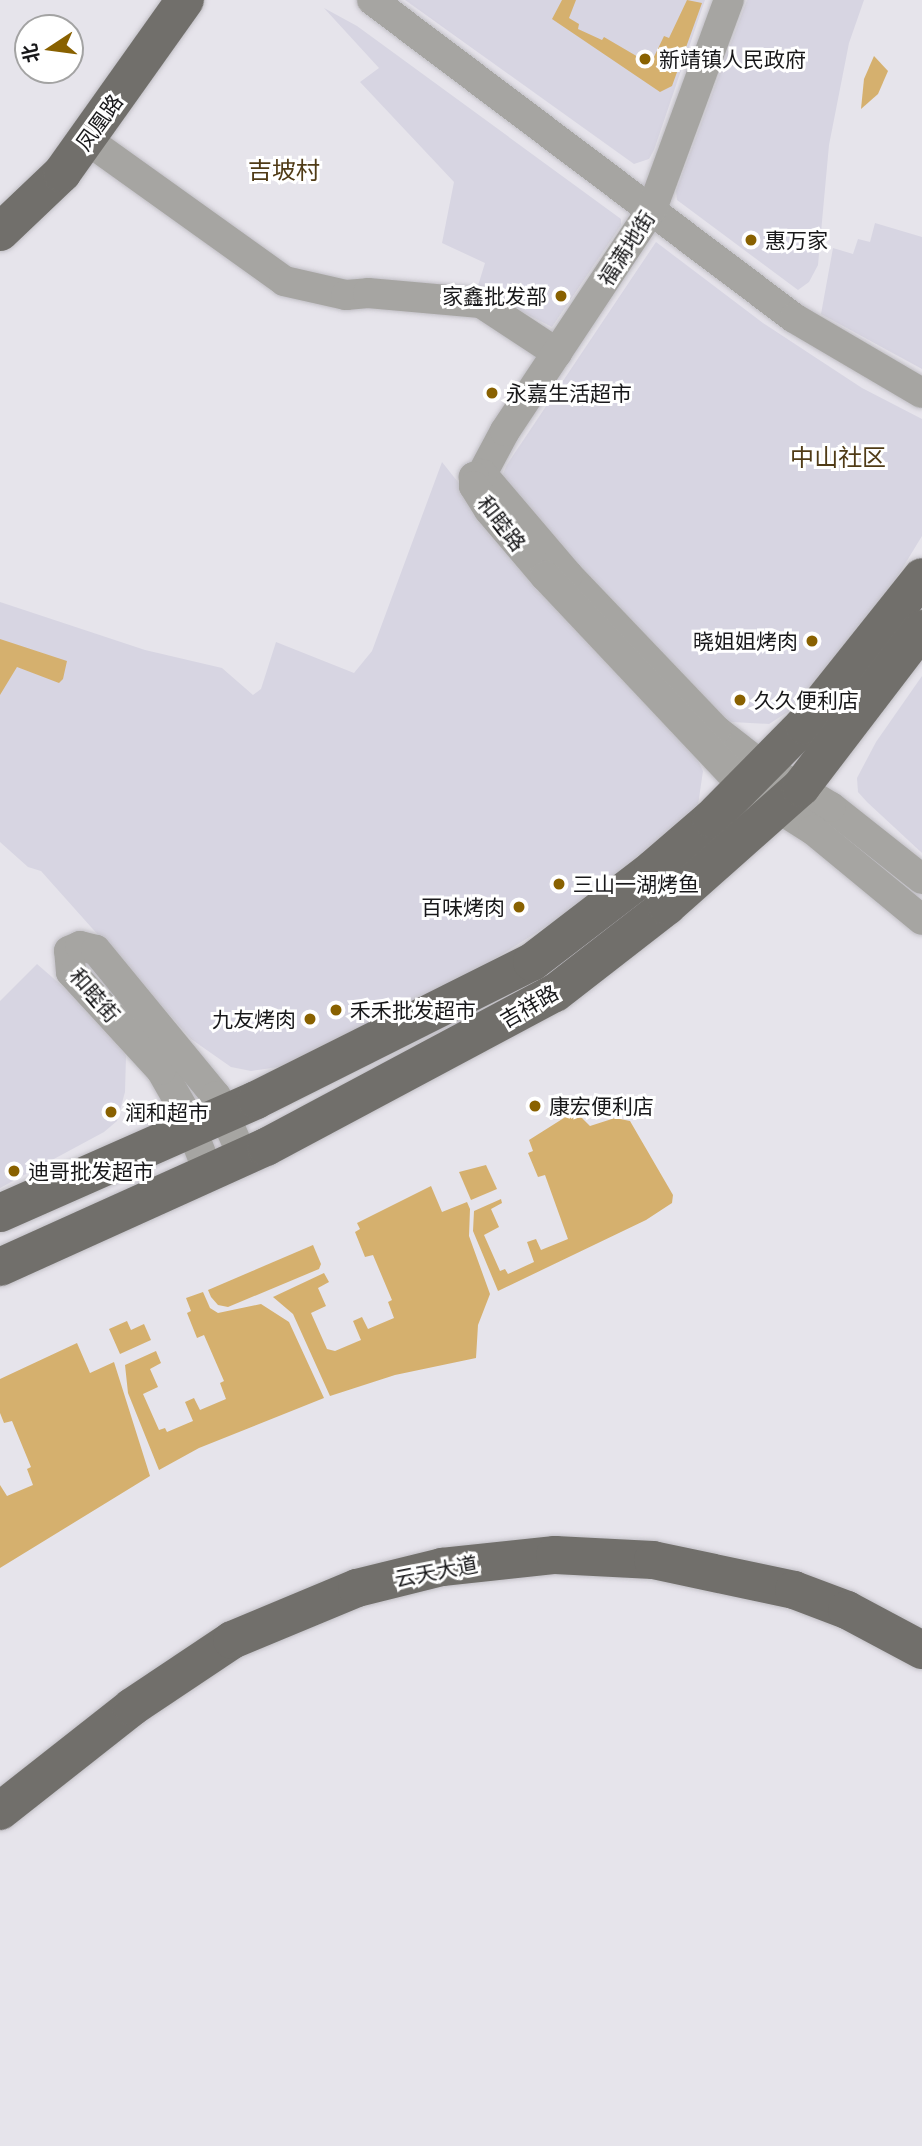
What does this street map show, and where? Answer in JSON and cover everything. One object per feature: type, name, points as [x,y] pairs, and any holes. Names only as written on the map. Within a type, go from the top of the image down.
[{"type":"main road","name":"凤凰路","points":[[0,211],[123,66],[170,0]]},
{"type":"main road","name":"凤凰路","points":[[0,232],[62,173],[185,0]]},
{"type":"main road","name":"吉祥路","points":[[0,1213],[226,1113],[532,962],[653,869],[804,725],[922,577]]},
{"type":"main road","name":"吉祥路","points":[[0,1268],[209,1174],[527,1012],[667,906],[791,797],[922,629]]},
{"type":"main road","points":[[50,1190],[68,1236]]},
{"type":"main road","name":"云天大道","points":[[0,1782],[215,1624],[319,1577],[422,1547],[549,1535],[621,1536],[689,1546],[810,1576],[922,1628]]},
{"type":"main road","name":"云天大道","points":[[0,1811],[132,1707],[232,1640],[357,1588],[442,1567],[555,1555],[678,1564],[794,1590],[847,1610],[922,1650]]},
{"type":"street","points":[[372,0],[794,318],[922,393]]},
{"type":"street","name":"福满地街","points":[[482,474],[557,353],[652,209],[729,0]]},
{"type":"street","points":[[86,139],[284,281],[345,295],[368,293],[481,303],[557,353]]},
{"type":"street","name":"和睦路","points":[[482,474],[568,575],[716,730],[751,775],[922,879]]},
{"type":"street","name":"和睦路","points":[[791,797],[922,920]]},
{"type":"street","name":"和睦街","points":[[209,1174],[190,1127],[161,1070],[71,972],[69,951],[80,946],[96,950],[186,1057],[226,1113],[243,1157]]},
{"type":"shaded area","points":[[405,0],[705,0],[654,150],[649,159],[634,164]]},
{"type":"shaded area","points":[[562,0],[576,0],[569,18],[579,24],[578,29],[602,40],[604,37],[645,61],[652,61],[664,36],[669,38],[687,0],[702,3],[672,86],[660,92],[552,19]]},
{"type":"shaded area","points":[[747,0],[864,0],[849,43],[829,145],[818,265],[809,282],[798,290],[677,200],[676,191]]},
{"type":"shaded area","points":[[324,8],[357,26],[621,219],[621,225],[552,327],[477,289],[485,263],[442,243],[454,182],[360,82],[379,68]]},
{"type":"shaded area","points":[[874,56],[888,71],[878,94],[861,109],[864,79]]},
{"type":"shaded area","points":[[875,223],[922,237],[922,369],[821,314],[833,248],[853,254],[858,239],[870,242]]},
{"type":"shaded area","points":[[656,242],[763,323],[862,388],[922,419],[922,536],[894,582],[800,704],[769,724],[732,722],[718,717],[500,483],[506,466]]},
{"type":"shaded area","points":[[442,462],[530,573],[697,758],[703,771],[698,805],[693,814],[558,919],[474,972],[286,1066],[251,1071],[231,1067],[191,1039],[41,871],[28,867],[0,842],[0,602],[145,650],[222,668],[253,695],[261,689],[276,642],[354,673],[372,651]]},
{"type":"shaded area","points":[[0,639],[67,661],[63,679],[59,683],[17,667],[0,695]]},
{"type":"shaded area","points":[[922,676],[922,853],[858,792],[857,778],[876,742]]},
{"type":"shaded area","points":[[37,964],[115,1032],[126,1056],[125,1092],[117,1121],[104,1132],[0,1188],[0,1001]]},
{"type":"shaded area","points":[[575,1111],[590,1126],[615,1118],[630,1121],[673,1195],[672,1203],[646,1220],[498,1291],[473,1231],[474,1211],[501,1199],[502,1203],[491,1209],[499,1227],[484,1235],[500,1271],[505,1269],[508,1274],[534,1262],[527,1242],[536,1239],[541,1250],[568,1239],[545,1175],[538,1177],[528,1153],[533,1151],[529,1140]]},
{"type":"shaded area","points":[[486,1165],[497,1189],[471,1200],[459,1172]]},
{"type":"shaded area","points":[[431,1186],[442,1212],[467,1202],[470,1209],[469,1236],[490,1294],[478,1325],[476,1358],[395,1375],[330,1396],[293,1314],[273,1297],[324,1273],[329,1282],[318,1288],[326,1306],[311,1313],[327,1349],[335,1351],[361,1340],[353,1321],[362,1317],[368,1329],[394,1318],[388,1302],[392,1300],[373,1255],[365,1257],[355,1232],[360,1229],[357,1223]]},
{"type":"shaded area","points":[[313,1245],[321,1264],[319,1269],[228,1307],[218,1305],[211,1297],[208,1290]]},
{"type":"shaded area","points":[[203,1292],[210,1308],[218,1313],[261,1304],[289,1322],[324,1398],[199,1448],[159,1470],[128,1393],[125,1365],[156,1351],[161,1363],[150,1369],[158,1387],[143,1394],[159,1430],[165,1428],[167,1432],[193,1421],[185,1402],[194,1398],[200,1410],[226,1399],[220,1383],[224,1381],[204,1335],[197,1338],[187,1313],[191,1311],[186,1298]]},
{"type":"shaded area","points":[[127,1321],[131,1330],[144,1324],[151,1340],[120,1354],[109,1329]]},
{"type":"shaded area","points":[[77,1343],[90,1373],[114,1362],[150,1476],[0,1568],[0,1485],[7,1496],[33,1485],[27,1469],[31,1467],[12,1421],[4,1423],[0,1413],[0,1379]]},
{"type":"place","name":"新靖镇人民政府","points":[[645,59]]},
{"type":"place","name":"惠万家","points":[[751,240]]},
{"type":"place","name":"家鑫批发部","points":[[561,296]]},
{"type":"place","name":"永嘉生活超市","points":[[492,393]]},
{"type":"place","name":"晓姐姐烤肉","points":[[812,641]]},
{"type":"place","name":"久久便利店","points":[[740,700]]},
{"type":"place","name":"三山一湖烤鱼","points":[[559,884]]},
{"type":"place","name":"百味烤肉","points":[[519,907]]},
{"type":"place","name":"禾禾批发超市","points":[[336,1010]]},
{"type":"place","name":"九友烤肉","points":[[310,1019]]},
{"type":"place","name":"康宏便利店","points":[[535,1106]]},
{"type":"place","name":"润和超市","points":[[111,1112]]},
{"type":"place","name":"迪哥批发超市","points":[[14,1171]]},
{"type":"district","name":"吉坡村","points":[[284,170]]},
{"type":"district","name":"中山社区","points":[[838,457]]}]
